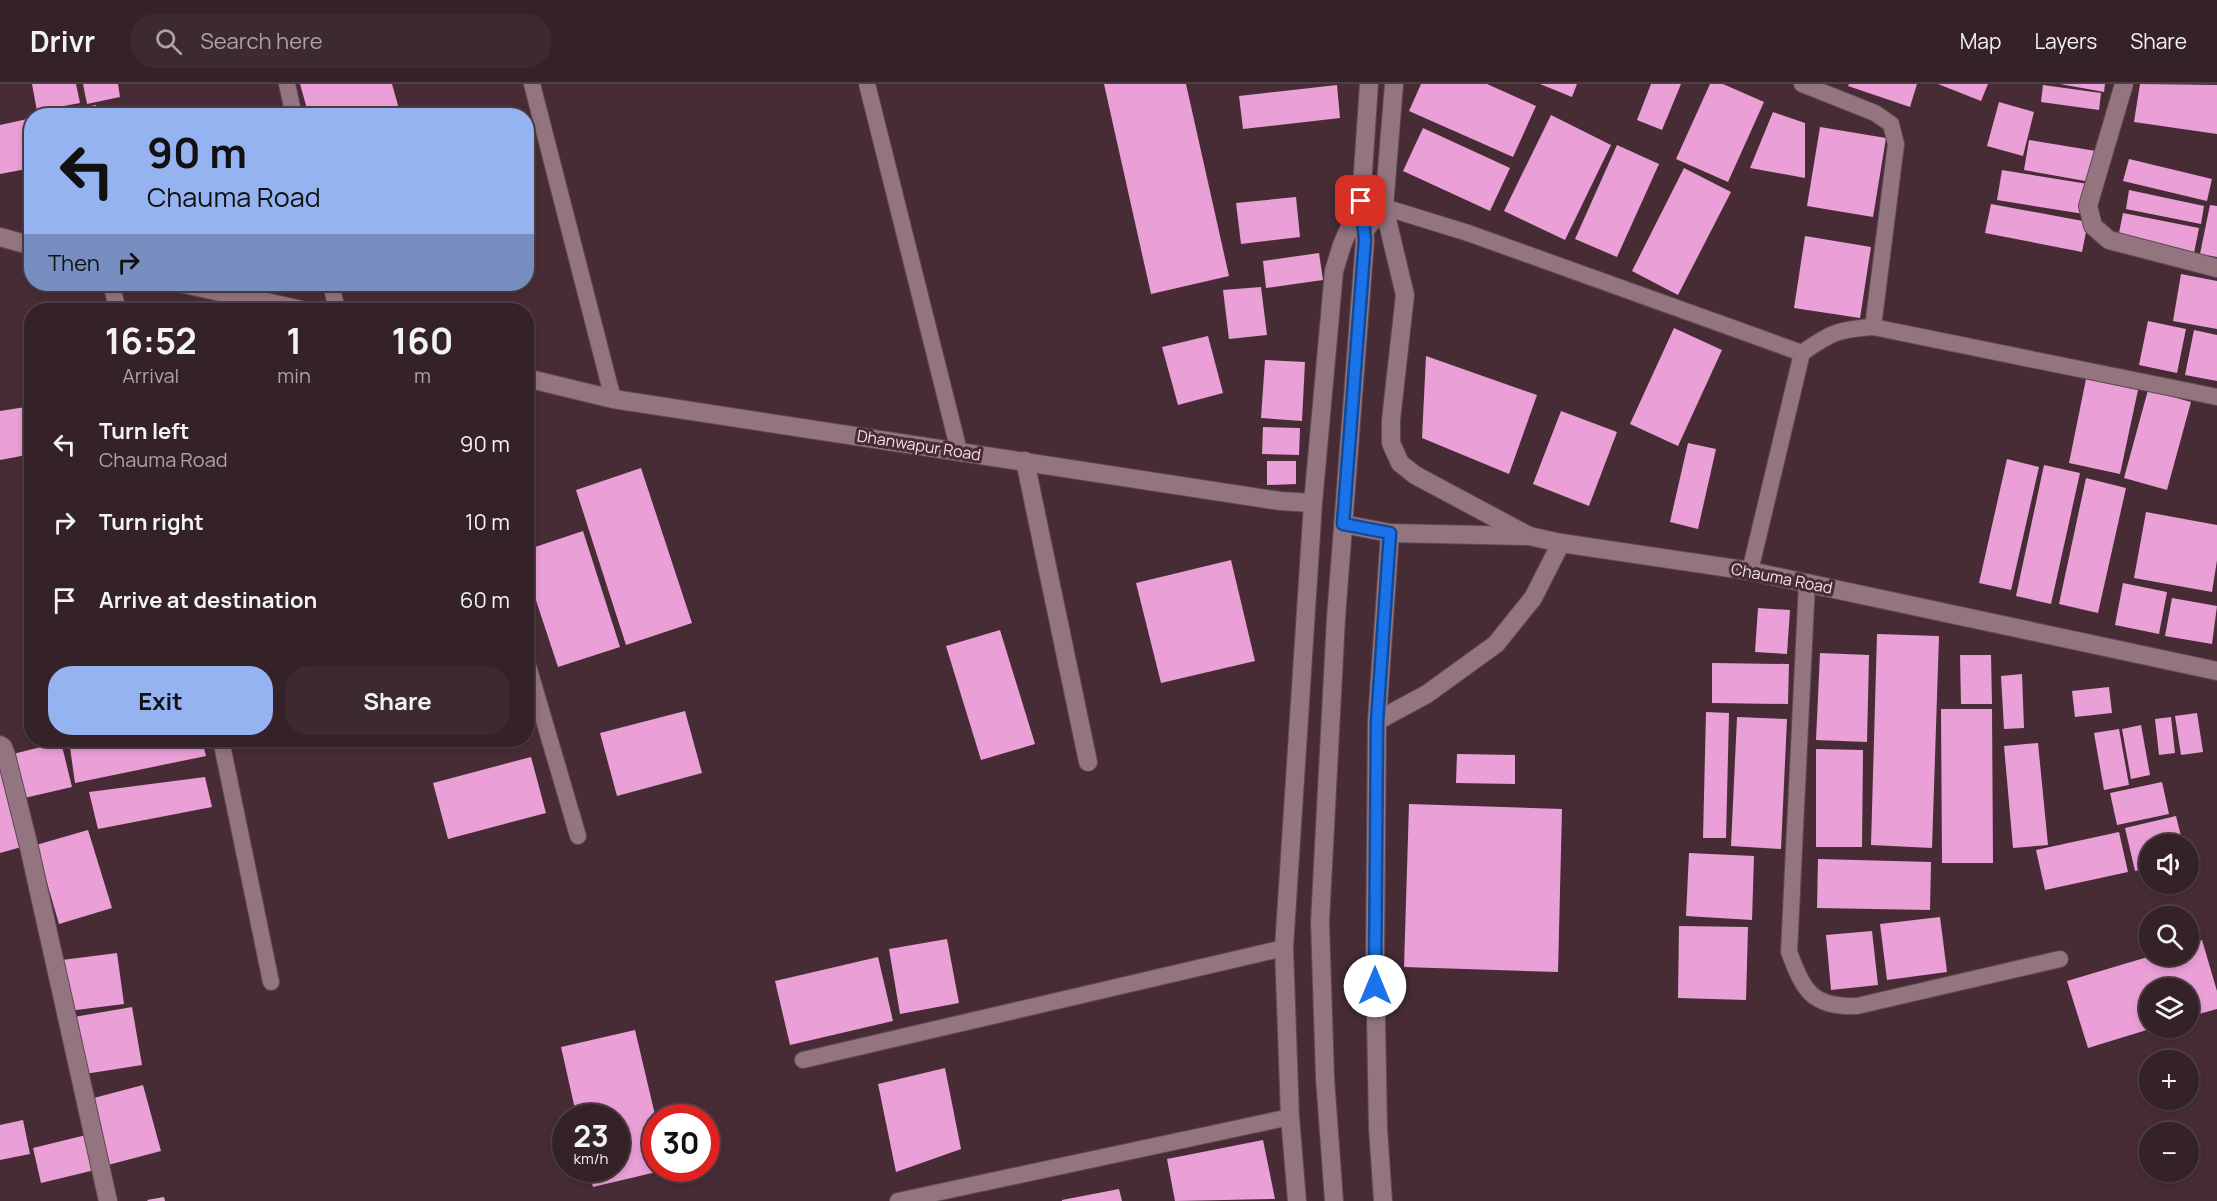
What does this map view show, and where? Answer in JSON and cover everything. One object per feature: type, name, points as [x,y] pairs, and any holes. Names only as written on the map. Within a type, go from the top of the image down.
[{"type":"street","points":[[1334,1201],[1325,1078],[1320,922],[1336,618],[1365,230],[1361,201],[1369,84]]},
{"type":"street","points":[[1394,84],[1384,207],[1405,295],[1405,304],[1391,443],[1400,463],[1415,475],[1529,536]]},
{"type":"street","points":[[2124,84],[2088,206],[2093,226],[2109,240],[2217,268]]},
{"type":"street","points":[[1297,1201],[1290,1117],[1284,948],[1313,503],[1334,271],[1342,245],[1361,201]]},
{"type":"street","points":[[1365,230],[1384,207]]},
{"type":"street","points":[[0,237],[24,244]]},
{"type":"street","points":[[216,291],[270,303]]},
{"type":"street","name":"Dhanwapur Road","points":[[534,380],[613,399],[1280,501],[1313,503]]},
{"type":"street","points":[[1024,461],[1088,762]]},
{"type":"street","name":"Chauma Road","points":[[1343,524],[1390,533],[1529,536],[1750,571],[2217,671]]},
{"type":"street","points":[[1383,1201],[1378,1128],[1375,986],[1377,721],[1390,533]]},
{"type":"street","points":[[1377,721],[1427,694],[1496,644],[1533,598],[1562,543]]},
{"type":"street","points":[[0,745],[6,755],[29,847],[108,1201]]},
{"type":"lane","points":[[287,84],[292,108]]},
{"type":"lane","points":[[532,84],[613,399]]},
{"type":"lane","points":[[867,84],[959,451]]},
{"type":"lane","points":[[1802,84],[1875,112],[1891,124],[1896,144],[1873,327]]},
{"type":"lane","points":[[1384,207],[1468,233],[1802,353]]},
{"type":"lane","points":[[1750,571],[1802,353],[1824,337],[1845,329],[1873,327],[2217,397]]},
{"type":"lane","points":[[1807,582],[1790,952],[1801,983],[1821,1002],[1840,1006],[1857,1006],[2060,958]]},
{"type":"lane","points":[[534,686],[578,836]]},
{"type":"lane","points":[[222,747],[271,982]]},
{"type":"lane","points":[[803,1060],[1284,948]]},
{"type":"lane","points":[[898,1201],[1290,1117]]},
{"type":"building","points":[[32,84],[76,84],[80,103],[53,108],[36,108]]},
{"type":"building","points":[[83,84],[118,84],[120,97],[87,104]]},
{"type":"building","points":[[300,84],[392,84],[399,108],[307,108]]},
{"type":"building","points":[[1104,84],[1186,84],[1229,276],[1151,294]]},
{"type":"building","points":[[1421,84],[1487,84],[1536,106],[1513,157],[1409,111]]},
{"type":"building","points":[[1540,84],[1577,84],[1572,97]]},
{"type":"building","points":[[1651,84],[1681,84],[1662,130],[1637,120]]},
{"type":"building","points":[[1710,84],[1723,84],[1764,102],[1728,182],[1676,159]]},
{"type":"building","points":[[1849,84],[1917,84],[1910,107],[1848,86]]},
{"type":"building","points":[[1938,84],[1988,84],[1981,101]]},
{"type":"building","points":[[2060,84],[2105,84],[2104,92]]},
{"type":"building","points":[[2140,84],[2217,85],[2217,134],[2134,122]]},
{"type":"building","points":[[1337,85],[1340,118],[1243,129],[1239,96]]},
{"type":"building","points":[[2043,85],[2101,93],[2099,110],[2041,102]]},
{"type":"building","points":[[1999,102],[2034,112],[2023,156],[1987,146]]},
{"type":"building","points":[[96,105],[97,108],[81,108]]},
{"type":"building","points":[[1773,112],[1805,123],[1805,178],[1750,168]]},
{"type":"building","points":[[1551,115],[1611,145],[1565,240],[1504,211]]},
{"type":"building","points":[[24,120],[24,170],[0,174],[0,125]]},
{"type":"building","points":[[1820,127],[1886,138],[1873,217],[1807,206]]},
{"type":"building","points":[[1423,128],[1510,168],[1490,211],[1403,171]]},
{"type":"building","points":[[2029,140],[2096,151],[2091,182],[2024,170]]},
{"type":"building","points":[[1617,145],[1659,164],[1617,257],[1575,239]]},
{"type":"building","points":[[2129,159],[2212,179],[2207,201],[2123,181]]},
{"type":"building","points":[[1684,168],[1731,192],[1678,295],[1632,271]]},
{"type":"building","points":[[2002,170],[2088,184],[2084,214],[1997,200]]},
{"type":"building","points":[[2129,190],[2204,206],[2201,224],[2126,209]]},
{"type":"building","points":[[1296,197],[1300,237],[1241,244],[1236,203]]},
{"type":"building","points":[[1991,204],[2088,222],[2082,252],[1985,233]]},
{"type":"building","points":[[2210,205],[2217,206],[2217,257],[2200,254]]},
{"type":"building","points":[[2123,213],[2199,228],[2194,253],[2118,238]]},
{"type":"building","points":[[1805,236],[1871,247],[1860,318],[1794,308]]},
{"type":"building","points":[[1319,253],[1323,280],[1266,288],[1263,261]]},
{"type":"building","points":[[2181,274],[2217,281],[2217,329],[2173,321]]},
{"type":"building","points":[[1261,287],[1267,335],[1229,339],[1223,290]]},
{"type":"building","points":[[2148,321],[2186,329],[2177,373],[2139,365]]},
{"type":"building","points":[[1674,328],[1722,350],[1678,446],[1630,424]]},
{"type":"building","points":[[2194,330],[2217,335],[2217,381],[2185,375]]},
{"type":"building","points":[[1208,336],[1223,393],[1178,405],[1162,347]]},
{"type":"building","points":[[1426,356],[1537,395],[1509,474],[1422,438]]},
{"type":"building","points":[[1265,360],[1305,362],[1302,421],[1261,418]]},
{"type":"building","points":[[2086,379],[2138,390],[2120,474],[2069,463]]},
{"type":"building","points":[[2148,390],[2191,402],[2167,490],[2124,478]]},
{"type":"building","points":[[24,407],[24,456],[0,460],[0,411]]},
{"type":"building","points":[[1561,411],[1617,432],[1589,506],[1533,484]]},
{"type":"building","points":[[1263,427],[1300,428],[1299,455],[1262,454]]},
{"type":"building","points":[[1688,443],[1716,449],[1698,529],[1670,522]]},
{"type":"building","points":[[2007,459],[2039,467],[2011,590],[1979,583]]},
{"type":"building","points":[[1267,461],[1296,461],[1296,484],[1267,485]]},
{"type":"building","points":[[2044,465],[2080,473],[2051,604],[2016,596]]},
{"type":"building","points":[[641,468],[692,623],[626,645],[576,490]]},
{"type":"building","points":[[2086,478],[2126,488],[2098,613],[2059,604]]},
{"type":"building","points":[[2146,512],[2217,525],[2217,560],[2212,592],[2134,578]]},
{"type":"building","points":[[583,531],[620,647],[558,667],[534,594],[534,547]]},
{"type":"building","points":[[1231,560],[1255,661],[1161,683],[1136,583]]},
{"type":"building","points":[[2123,583],[2167,592],[2159,634],[2115,625]]},
{"type":"building","points":[[2172,598],[2217,606],[2212,644],[2165,636]]},
{"type":"building","points":[[1758,608],[1790,610],[1787,654],[1755,652]]},
{"type":"building","points":[[1000,630],[1035,744],[981,760],[946,646]]},
{"type":"building","points":[[1877,634],[1939,636],[1932,848],[1871,845]]},
{"type":"building","points":[[1820,653],[1869,655],[1867,742],[1816,740]]},
{"type":"building","points":[[1960,655],[1991,655],[1992,704],[1961,704]]},
{"type":"building","points":[[1712,663],[1789,664],[1788,704],[1712,703]]},
{"type":"building","points":[[2022,674],[2024,728],[2004,729],[2001,676]]},
{"type":"building","points":[[2109,687],[2112,713],[2075,717],[2072,691]]},
{"type":"building","points":[[1941,709],[1992,709],[1993,863],[1942,863]]},
{"type":"building","points":[[685,711],[702,773],[617,796],[600,733]]},
{"type":"building","points":[[1706,712],[1729,713],[1726,838],[1703,838]]},
{"type":"building","points":[[2197,713],[2203,752],[2181,755],[2175,716]]},
{"type":"building","points":[[1737,717],[1787,719],[1781,849],[1731,846]]},
{"type":"building","points":[[2171,717],[2175,753],[2159,755],[2155,719]]},
{"type":"building","points":[[2141,725],[2150,775],[2131,779],[2122,729]]},
{"type":"building","points":[[2119,729],[2129,785],[2104,790],[2094,733]]},
{"type":"building","points":[[2038,743],[2048,845],[2013,848],[2004,746]]},
{"type":"building","points":[[41,747],[62,747],[72,787],[20,799],[9,755]]},
{"type":"building","points":[[70,747],[204,747],[206,756],[75,783]]},
{"type":"building","points":[[1816,749],[1863,750],[1862,847],[1816,847]]},
{"type":"building","points":[[1457,754],[1515,755],[1515,784],[1456,783]]},
{"type":"building","points":[[0,756],[25,846],[0,853]]},
{"type":"building","points":[[531,757],[546,813],[448,839],[433,783]]},
{"type":"building","points":[[205,777],[212,807],[98,829],[89,792]]},
{"type":"building","points":[[2162,782],[2169,814],[2117,825],[2110,793]]},
{"type":"building","points":[[1409,804],[1562,809],[1558,972],[1404,967]]},
{"type":"building","points":[[2176,816],[2180,834],[2139,834],[2139,870],[2135,871],[2125,828]]},
{"type":"building","points":[[88,830],[112,908],[59,924],[36,845]]},
{"type":"building","points":[[2119,832],[2128,872],[2045,890],[2036,850]]},
{"type":"building","points":[[1689,853],[1754,856],[1752,920],[1686,916]]},
{"type":"building","points":[[1818,859],[1931,862],[1930,910],[1817,908]]},
{"type":"building","points":[[1940,917],[1947,972],[1887,980],[1880,924]]},
{"type":"building","points":[[1679,926],[1748,927],[1746,1000],[1678,998]]},
{"type":"building","points":[[1872,931],[1878,985],[1831,990],[1826,935]]},
{"type":"building","points":[[947,939],[959,1003],[900,1014],[889,949]]},
{"type":"building","points":[[2202,940],[2217,991],[2217,1009],[2199,1014],[2199,978],[2139,978],[2139,1032],[2088,1048],[2067,981],[2139,960],[2139,966],[2199,966],[2199,941]]},
{"type":"building","points":[[117,953],[124,1004],[68,1011],[62,960]]},
{"type":"building","points":[[878,957],[893,1021],[790,1045],[775,981]]},
{"type":"building","points":[[132,1007],[142,1065],[85,1074],[74,1017]]},
{"type":"building","points":[[635,1030],[652,1104],[642,1104],[642,1175],[630,1178],[630,1104],[574,1104],[561,1047]]},
{"type":"building","points":[[945,1068],[961,1149],[896,1172],[878,1084]]},
{"type":"building","points":[[143,1085],[161,1151],[108,1165],[90,1099]]},
{"type":"building","points":[[23,1120],[30,1154],[0,1160],[0,1125]]},
{"type":"building","points":[[86,1135],[95,1170],[41,1183],[33,1148]]},
{"type":"building","points":[[1263,1140],[1275,1199],[1175,1201],[1167,1159]]},
{"type":"building","points":[[592,1182],[614,1182],[593,1187]]},
{"type":"building","points":[[1119,1189],[1122,1201],[1062,1201],[1062,1200]]},
{"type":"building","points":[[164,1197],[165,1201],[147,1200]]},
{"type":"route","points":[[1361,201],[1365,240],[1343,524],[1390,533],[1377,721],[1375,986]]}]
